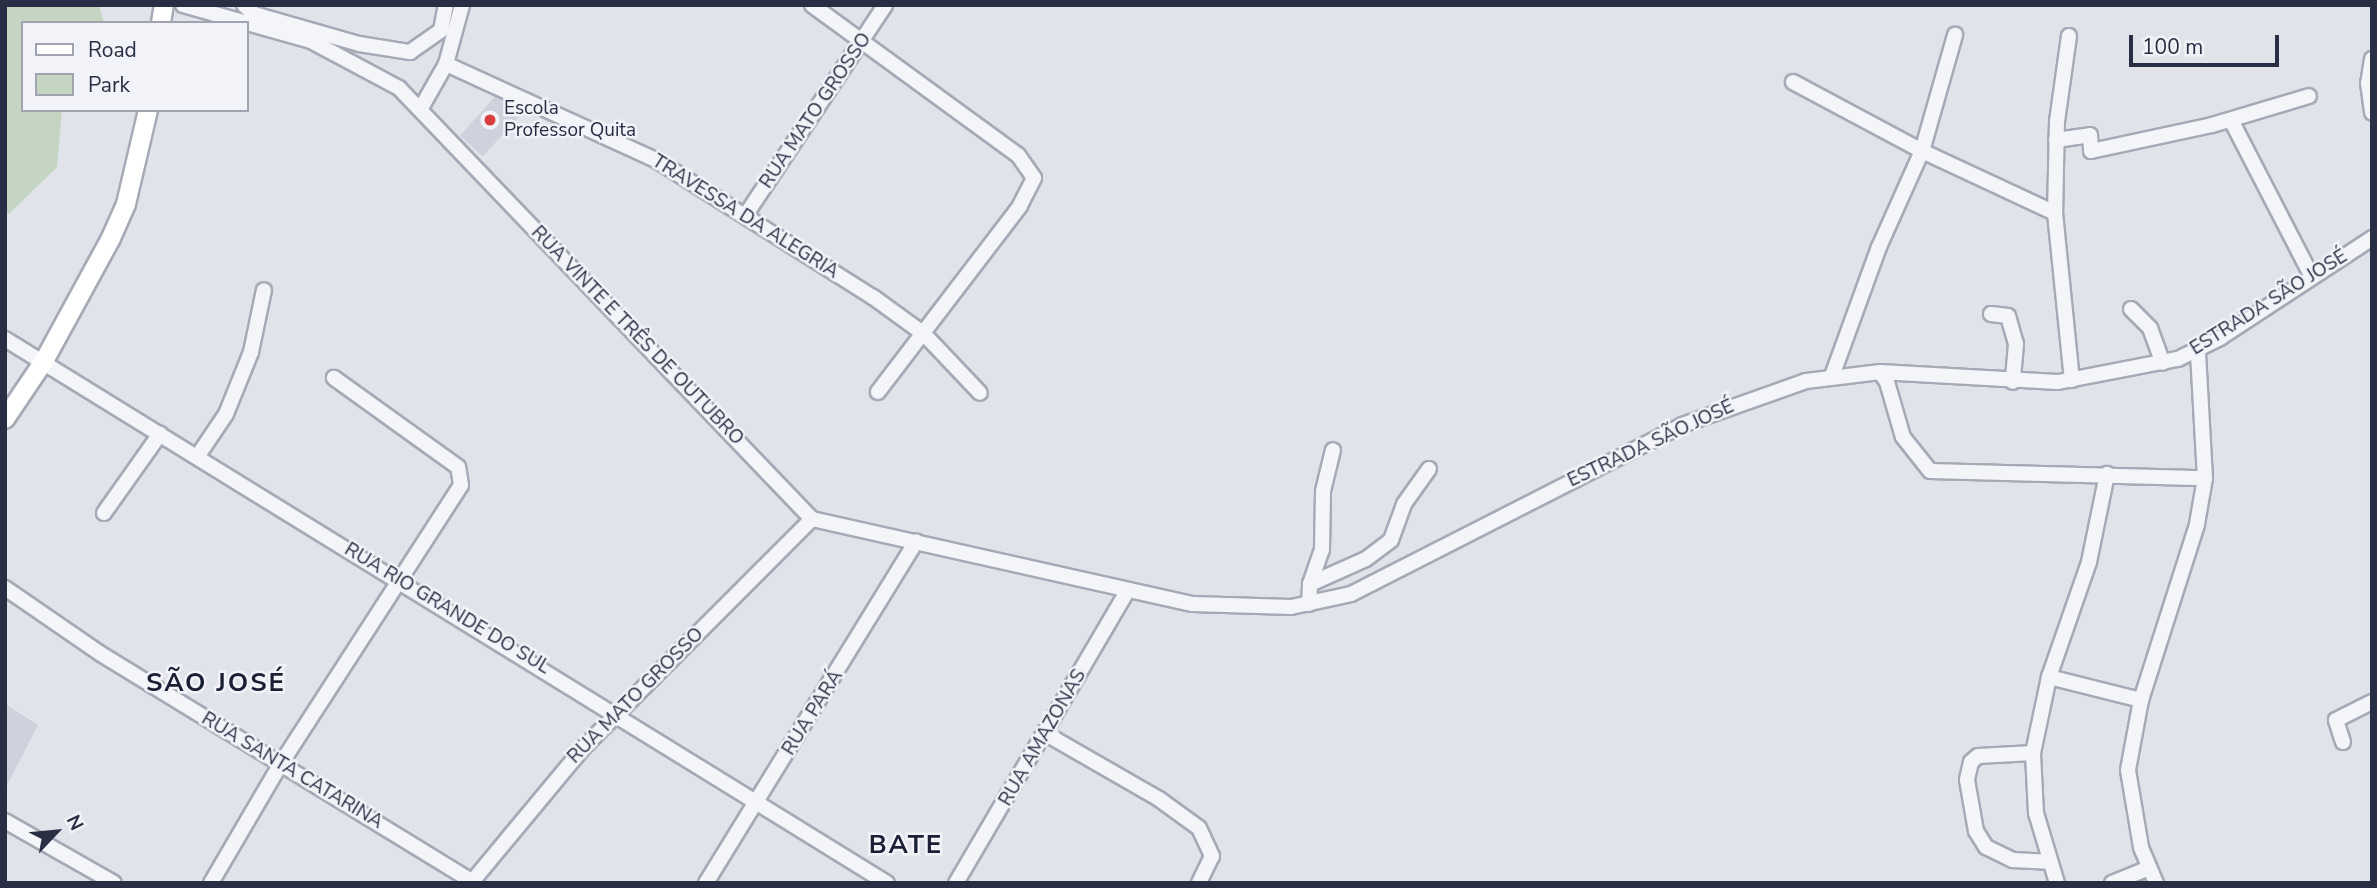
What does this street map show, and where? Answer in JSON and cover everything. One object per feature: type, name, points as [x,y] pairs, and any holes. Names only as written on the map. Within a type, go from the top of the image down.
[{"type":"main road","points":[[5,419],[44,361],[125,204],[148,112]]},
{"type":"street","name":"RUA VINTE E TRÊS DE OUTUBRO","points":[[183,5],[240,21]]},
{"type":"street","points":[[244,5],[254,14],[345,40],[410,52],[441,30],[446,5]]},
{"type":"street","points":[[421,108],[446,64],[462,5]]},
{"type":"street","points":[[812,5],[864,39],[1018,155],[1028,165],[1034,184],[878,392]]},
{"type":"street","name":"RUA MATO GROSSO","points":[[746,216],[885,5]]},
{"type":"street","name":"RUA VINTE E TRÊS DE OUTUBRO","points":[[248,23],[311,41],[380,76],[421,108],[812,519]]},
{"type":"street","points":[[1832,376],[1879,247],[1922,151],[1955,35]]},
{"type":"street","points":[[2070,36],[2056,140],[2054,213],[2072,380]]},
{"type":"street","points":[[2372,59],[2368,83],[2372,113]]},
{"type":"street","name":"TRAVESSA DA ALEGRIA","points":[[446,64],[491,81],[656,160],[924,334],[980,393]]},
{"type":"street","points":[[1793,82],[1922,151],[2054,213]]},
{"type":"street","points":[[2056,140],[2090,135],[2091,151],[2231,120],[2309,96]]},
{"type":"street","points":[[2231,120],[2311,275]]},
{"type":"street","name":"ESTRADA SÃO JOSÉ","points":[[1127,591],[1214,606],[1308,604],[1351,594],[1682,425],[1771,391],[1832,376],[1880,372],[2014,382],[2072,380],[2163,363],[2198,351],[2311,275],[2372,239]]},
{"type":"street","points":[[197,457],[226,414],[251,352],[264,290]]},
{"type":"street","points":[[2131,309],[2150,328],[2163,363]]},
{"type":"street","points":[[1991,314],[2008,316],[2016,344],[2014,382]]},
{"type":"street","name":"RUA RIO GRANDE DO SUL","points":[[5,339],[399,578],[618,714],[756,805],[887,883]]},
{"type":"street","points":[[2156,883],[2147,869],[2130,799],[2128,770],[2141,699],[2197,524],[2205,478],[2198,351]]},
{"type":"street","points":[[1880,372],[1887,382],[1903,437],[1930,471],[2205,478]]},
{"type":"street","points":[[211,883],[280,765],[461,485],[458,467],[334,378]]},
{"type":"street","points":[[104,513],[160,434]]},
{"type":"street","points":[[1308,604],[1310,584],[1322,550],[1323,491],[1333,450]]},
{"type":"street","points":[[1310,584],[1366,559],[1391,540],[1404,504],[1429,469]]},
{"type":"street","points":[[2057,883],[2048,862],[2036,813],[2033,753],[2049,677],[2089,562],[2108,474]]},
{"type":"street","points":[[812,519],[1127,591]]},
{"type":"street","name":"RUA MATO GROSSO","points":[[473,882],[559,775],[812,519]]},
{"type":"street","name":"RUA PARÁ","points":[[706,883],[916,541]]},
{"type":"street","name":"RUA SANTA CATARINA","points":[[5,588],[101,654],[473,882]]},
{"type":"street","name":"RUA AMAZONAS","points":[[956,883],[1046,734],[1127,591]]},
{"type":"street","points":[[2049,677],[2141,699]]},
{"type":"street","points":[[2343,742],[2336,720],[2372,702]]},
{"type":"street","points":[[1046,734],[1192,823],[1204,834],[1212,856],[1199,883]]},
{"type":"street","points":[[2033,753],[1978,756],[1969,766],[1969,792],[1976,831],[1986,847],[2013,860],[2048,862]]},
{"type":"street","points":[[5,821],[114,883]]},
{"type":"street","points":[[2112,883],[2147,869]]},
{"type":"shaded area","name":"Escola Professor Quita","points":[[502,89],[525,110],[483,157],[460,136]]},
{"type":"shaded area","points":[[5,704],[38,725],[5,789]]},
{"type":"green space","points":[[5,5],[99,5],[103,21],[21,21],[21,112],[62,112],[57,167],[9,214],[5,211]]},
{"type":"place","name":"Escola Professor Quita","points":[[490,120]]},
{"type":"district","name":"SÃO JOSÉ","points":[[216,683]]},
{"type":"district","name":"BATE","points":[[906,845]]}]
